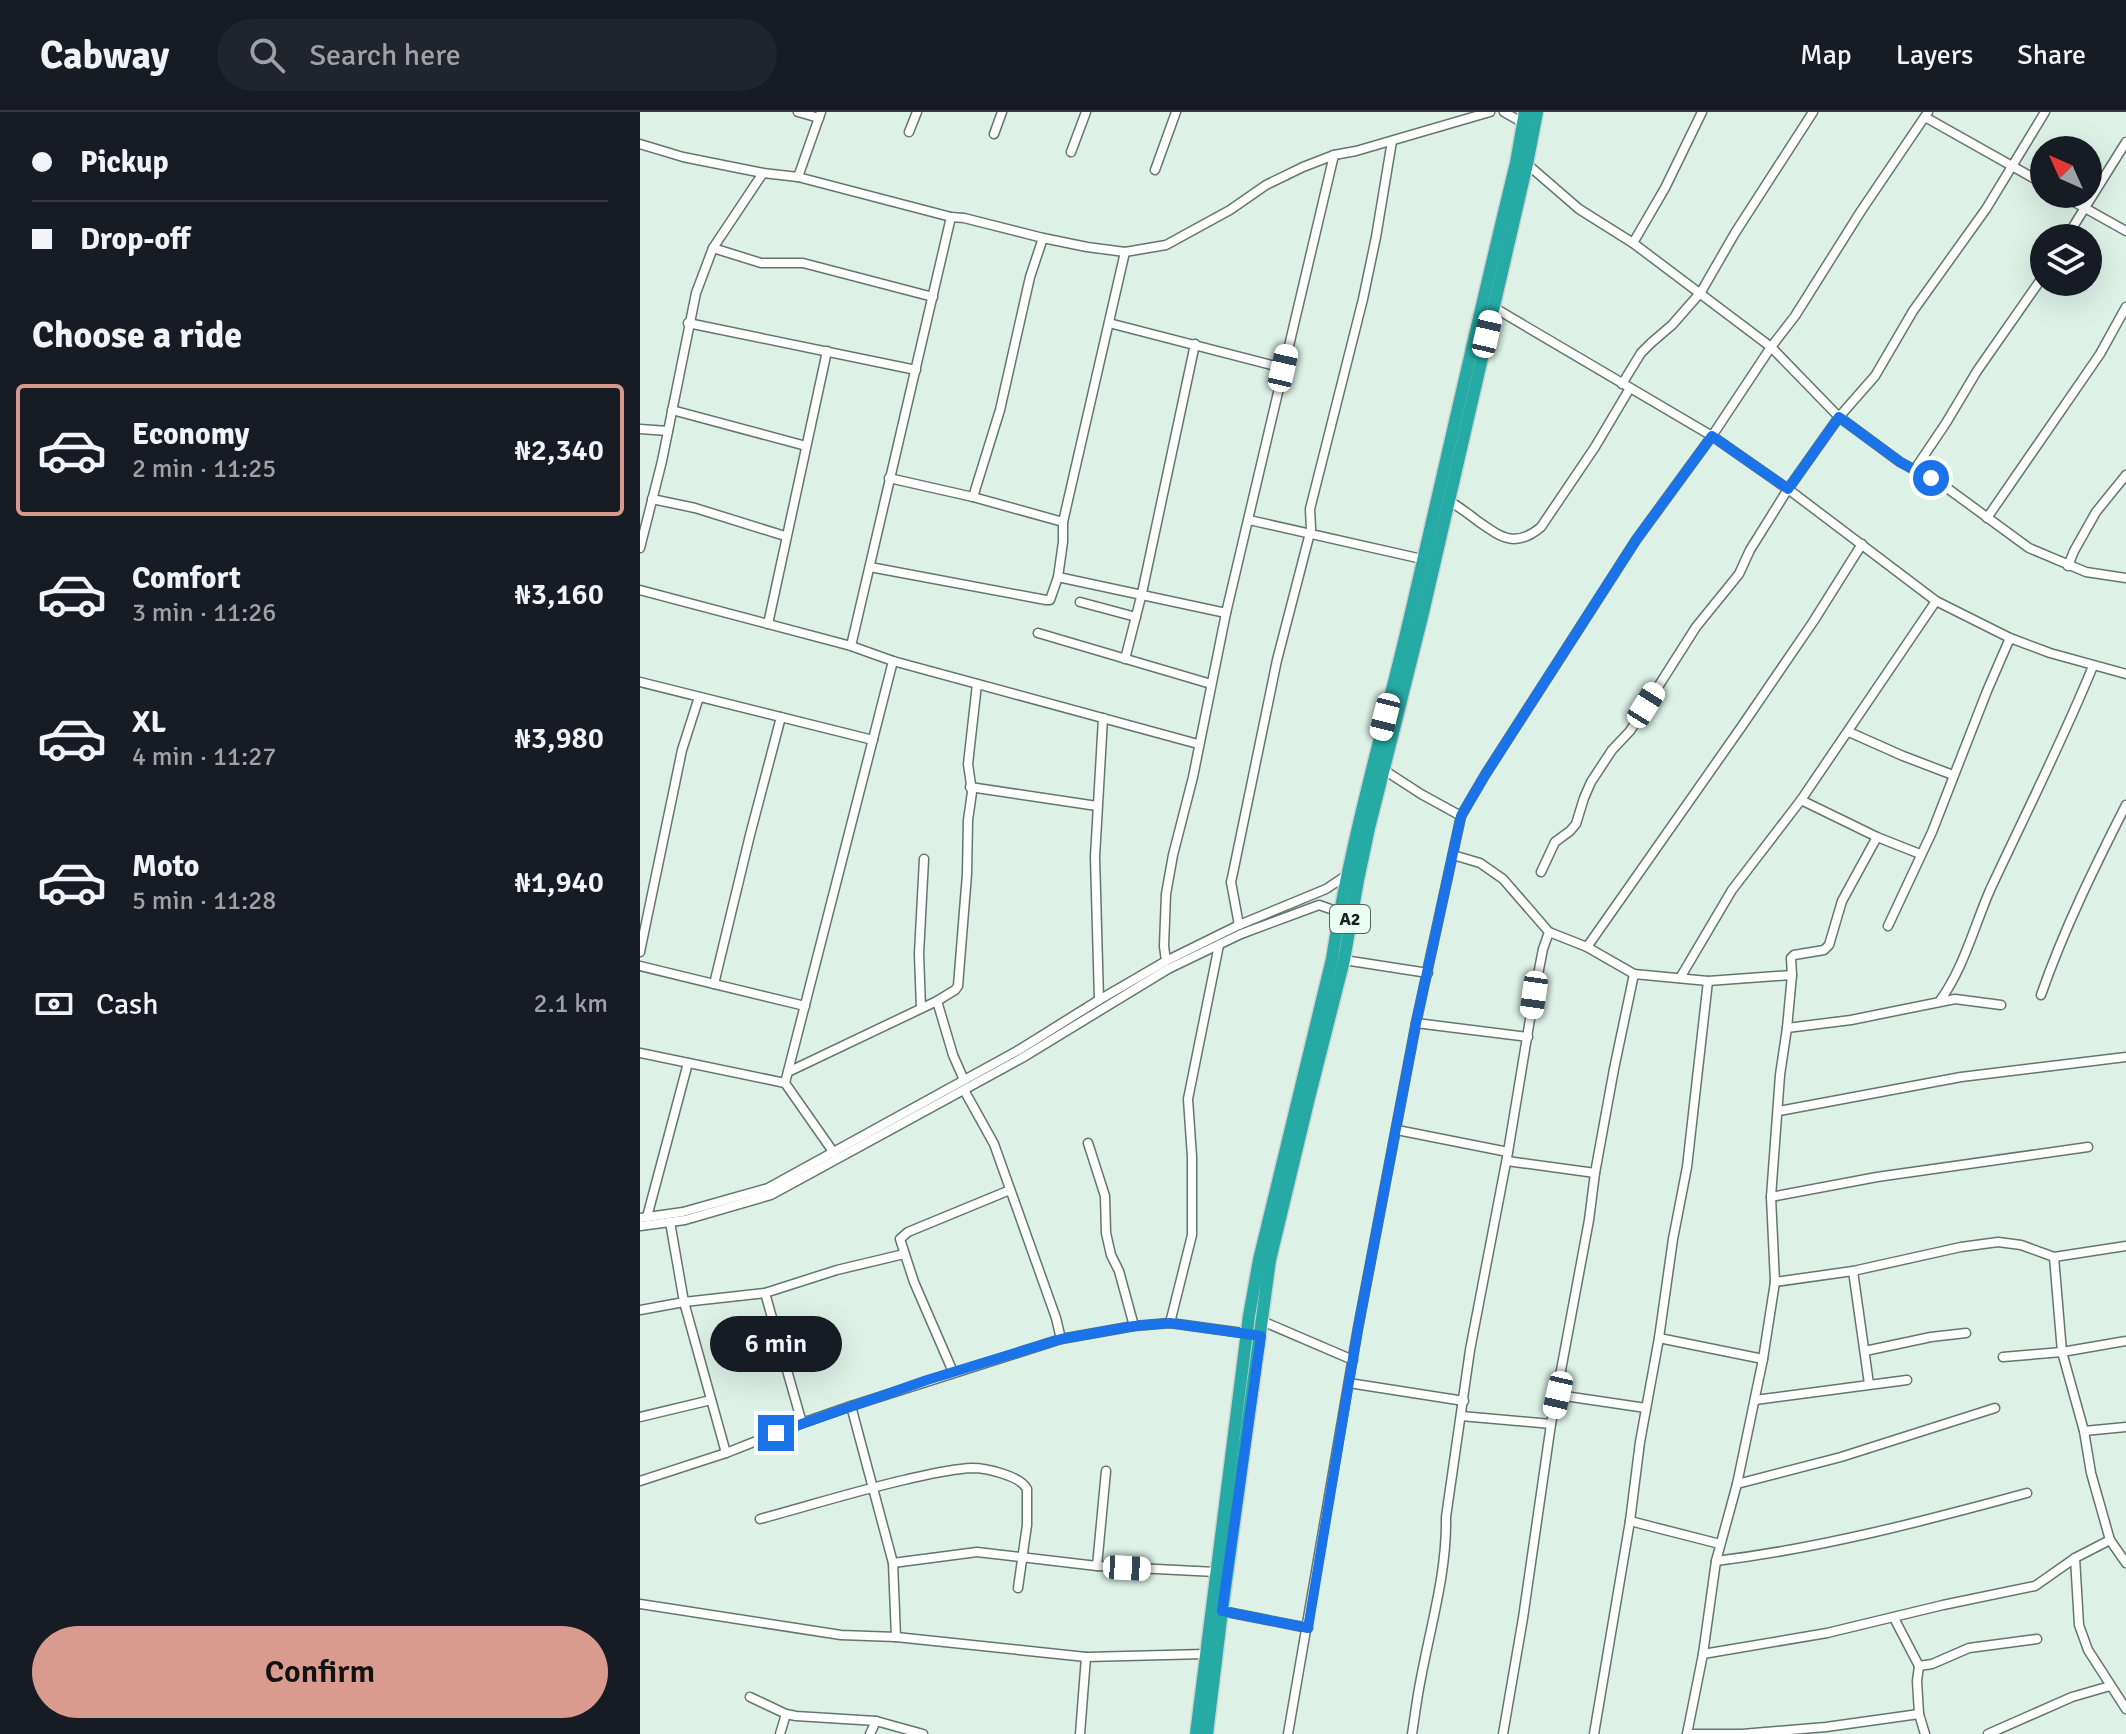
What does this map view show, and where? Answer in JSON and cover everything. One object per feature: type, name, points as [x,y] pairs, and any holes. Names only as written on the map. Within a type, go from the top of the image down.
[{"type":"highway","name":"A2","points":[[1196,1734],[1259,1260],[1319,1038],[1344,960],[1358,880],[1537,112]]},
{"type":"highway","name":"A2","points":[[1207,1734],[1270,1260],[1308,1102],[1347,875],[1524,119]]},
{"type":"street","points":[[798,112],[820,115],[798,177]]},
{"type":"street","points":[[909,132],[917,112]]},
{"type":"street","points":[[994,134],[1002,112]]},
{"type":"street","points":[[1071,152],[1086,112]]},
{"type":"street","points":[[1155,170],[1176,112]]},
{"type":"street","points":[[640,144],[683,157],[798,177],[1043,238],[1125,252],[1166,245],[1230,210],[1266,185],[1334,155],[1490,112]]},
{"type":"street","points":[[1504,112],[1518,120],[1524,119]]},
{"type":"street","points":[[1633,243],[1665,188],[1702,112]]},
{"type":"street","points":[[1448,500],[1501,538],[1520,538],[1533,534],[1541,527],[1595,447],[1641,353],[1672,325],[1701,292],[1813,112]]},
{"type":"street","points":[[1541,872],[1555,842],[1576,824],[1591,782],[1612,750],[1630,731],[1696,627],[1739,574],[1750,550],[1788,489],[1839,417],[1875,376],[1913,311],[1986,209],[2045,112]]},
{"type":"street","points":[[1288,1734],[1416,1023],[1461,816],[1636,540],[1795,316],[1927,114],[2030,175]]},
{"type":"street","points":[[1239,925],[1231,882],[1277,660],[1310,532],[1310,509],[1376,237],[1392,141]]},
{"type":"street","points":[[2102,179],[2126,142]]},
{"type":"street","points":[[1166,961],[1166,894],[1173,855],[1198,754],[1226,613],[1334,155]]},
{"type":"street","points":[[1527,164],[1579,209],[1633,243],[1771,347],[1839,417],[1900,462],[1947,488],[2029,548],[2086,572],[2126,578]]},
{"type":"street","points":[[640,548],[644,516],[652,499],[668,431],[696,293],[713,248],[763,173]]},
{"type":"street","points":[[2074,224],[2083,208],[2126,231]]},
{"type":"street","points":[[851,646],[951,217]]},
{"type":"street","points":[[973,497],[1000,410],[1030,277],[1043,238]]},
{"type":"street","points":[[713,248],[761,263],[795,261],[821,266],[933,297]]},
{"type":"street","points":[[870,567],[1050,600],[1058,577],[1063,522],[1125,252]]},
{"type":"street","points":[[1915,469],[2030,295]]},
{"type":"street","points":[[1493,307],[1712,436],[1788,489],[1936,601],[2010,638],[2126,674]]},
{"type":"street","points":[[1987,518],[2100,354],[2126,307]]},
{"type":"street","points":[[688,323],[916,370]]},
{"type":"street","points":[[1109,323],[1283,368]]},
{"type":"street","points":[[1125,659],[1195,344]]},
{"type":"street","points":[[768,624],[827,351]]},
{"type":"street","points":[[672,410],[806,446]]},
{"type":"street","points":[[640,429],[668,431]]},
{"type":"street","points":[[2068,566],[2096,512],[2126,475]]},
{"type":"street","points":[[889,478],[1063,522]]},
{"type":"street","points":[[652,499],[695,508],[785,536]]},
{"type":"street","points":[[1249,520],[1422,559]]},
{"type":"street","points":[[1587,947],[1813,622],[1862,544]]},
{"type":"street","points":[[1058,577],[1226,613]]},
{"type":"street","points":[[640,590],[1198,744]]},
{"type":"street","points":[[1680,978],[1732,890],[1849,732],[1936,601]]},
{"type":"street","points":[[1080,602],[1136,617]]},
{"type":"street","points":[[1038,633],[1211,684]]},
{"type":"street","points":[[1888,926],[1932,832],[2010,638]]},
{"type":"street","points":[[785,1083],[893,661]]},
{"type":"street","points":[[1939,1002],[1958,968],[2020,824],[2069,727],[2093,666]]},
{"type":"street","points":[[640,682],[873,740]]},
{"type":"street","points":[[788,1072],[937,1001],[958,986],[967,874],[968,764],[977,684]]},
{"type":"street","points":[[640,952],[682,750],[699,697]]},
{"type":"street","points":[[714,984],[781,717]]},
{"type":"street","points":[[1099,1000],[1095,857],[1103,718]]},
{"type":"street","points":[[1849,732],[1953,775]]},
{"type":"street","points":[[1384,770],[1461,816]]},
{"type":"street","points":[[970,787],[1097,806]]},
{"type":"street","points":[[1801,800],[1920,854]]},
{"type":"street","points":[[2041,995],[2062,936],[2126,805]]},
{"type":"street","points":[[1877,837],[1842,901],[1829,945],[1824,950],[1791,958],[1792,975],[1780,1075],[1771,1197],[1775,1282],[1755,1400],[1716,1561],[1703,1654],[1687,1734],[1742,1734],[1919,1714]]},
{"type":"street","points":[[1453,855],[1480,863],[1503,879],[1549,932],[1587,947],[1634,974],[1708,981],[1792,975]]},
{"type":"street","points":[[921,1008],[919,954],[924,859]]},
{"type":"street","points":[[640,1226],[685,1220],[771,1195],[964,1085],[1166,961],[1239,925],[1326,889],[1347,875]]},
{"type":"street","points":[[688,1063],[644,1217],[683,1212],[768,1188],[1022,1058],[1168,969],[1241,934],[1319,905],[1339,912]]},
{"type":"street","points":[[1412,1734],[1421,1677],[1439,1600],[1446,1517],[1472,1337],[1508,1156],[1534,995],[1549,932]]},
{"type":"street","points":[[1170,1323],[1192,1235],[1188,1099],[1219,945]]},
{"type":"street","points":[[1344,960],[1428,973]]},
{"type":"street","points":[[640,966],[805,1006]]},
{"type":"street","points":[[1503,1734],[1551,1424],[1614,1069],[1634,974]]},
{"type":"street","points":[[1594,1734],[1687,1167],[1708,981]]},
{"type":"street","points":[[1787,1028],[1851,1020],[1939,1002],[1964,1000],[2001,1005]]},
{"type":"street","points":[[937,1001],[964,1085],[994,1144],[1061,1339]]},
{"type":"street","points":[[1416,1023],[1528,1037]]},
{"type":"street","points":[[640,1053],[785,1083],[834,1153]]},
{"type":"street","points":[[1779,1111],[1961,1077],[2126,1057]]},
{"type":"street","points":[[1397,1130],[1595,1173]]},
{"type":"street","points":[[1088,1143],[1105,1196],[1106,1233],[1111,1255],[1119,1271],[1134,1326]]},
{"type":"street","points":[[1771,1197],[1877,1177],[2088,1147]]},
{"type":"street","points":[[953,1372],[900,1244],[902,1235],[1010,1190]]},
{"type":"street","points":[[670,1222],[684,1302],[726,1453]]},
{"type":"street","points":[[1775,1282],[1853,1271],[1998,1242],[2021,1245],[2054,1257],[2126,1246]]},
{"type":"street","points":[[640,1310],[765,1293],[837,1270],[904,1254]]},
{"type":"street","points":[[2054,1257],[2062,1352],[2110,1540],[2123,1553],[2126,1563]]},
{"type":"street","points":[[1853,1271],[1869,1384]]},
{"type":"street","points":[[765,1293],[802,1423]]},
{"type":"street","points":[[1262,1321],[1353,1360]]},
{"type":"street","points":[[640,1481],[726,1453],[851,1406],[1061,1339],[1170,1323],[1261,1336]]},
{"type":"street","points":[[1865,1351],[1966,1333]]},
{"type":"street","points":[[1659,1338],[1763,1359]]},
{"type":"street","points":[[2003,1357],[2062,1352],[2126,1341]]},
{"type":"street","points":[[1755,1400],[1907,1380]]},
{"type":"street","points":[[1349,1383],[1464,1401]]},
{"type":"street","points":[[1558,1395],[1646,1408]]},
{"type":"street","points":[[640,1417],[711,1400]]},
{"type":"street","points":[[851,1406],[893,1563],[896,1637]]},
{"type":"street","points":[[1737,1484],[1841,1457],[1995,1408]]},
{"type":"street","points":[[1461,1416],[1551,1424]]},
{"type":"street","points":[[2084,1431],[2126,1427]]},
{"type":"street","points":[[760,1519],[934,1473],[984,1469],[1025,1484],[1028,1496],[1018,1588]]},
{"type":"street","points":[[1097,1566],[1106,1471]]},
{"type":"street","points":[[1716,1561],[1872,1534],[2027,1493]]},
{"type":"street","points":[[1630,1521],[1720,1544]]},
{"type":"street","points":[[1703,1654],[1827,1633],[2035,1586],[2075,1558],[2110,1540]]},
{"type":"street","points":[[893,1563],[977,1552],[1097,1566],[1216,1572]]},
{"type":"street","points":[[2075,1558],[2079,1625],[2088,1650],[2126,1709]]},
{"type":"street","points":[[640,1604],[841,1635],[896,1637],[1086,1657],[1205,1654]]},
{"type":"street","points":[[1222,1611],[1308,1628]]},
{"type":"street","points":[[1894,1618],[1919,1666],[1919,1714],[1925,1734]]},
{"type":"street","points":[[1919,1666],[1932,1664],[1969,1648],[2037,1639]]},
{"type":"street","points":[[1080,1734],[1086,1657]]},
{"type":"street","points":[[1988,1734],[2072,1697],[2110,1686]]},
{"type":"street","points":[[750,1697],[786,1714],[876,1721],[923,1734]]},
{"type":"street","points":[[780,1734],[786,1714]]},
{"type":"street","points":[[870,1734],[876,1721]]},
{"type":"route","points":[[776,1433],[927,1380],[1061,1339],[1170,1323],[1261,1336],[1222,1611],[1308,1628],[1358,1328],[1416,1023],[1461,816],[1636,540],[1712,436],[1788,489],[1839,417],[1900,462],[1931,478]]}]
